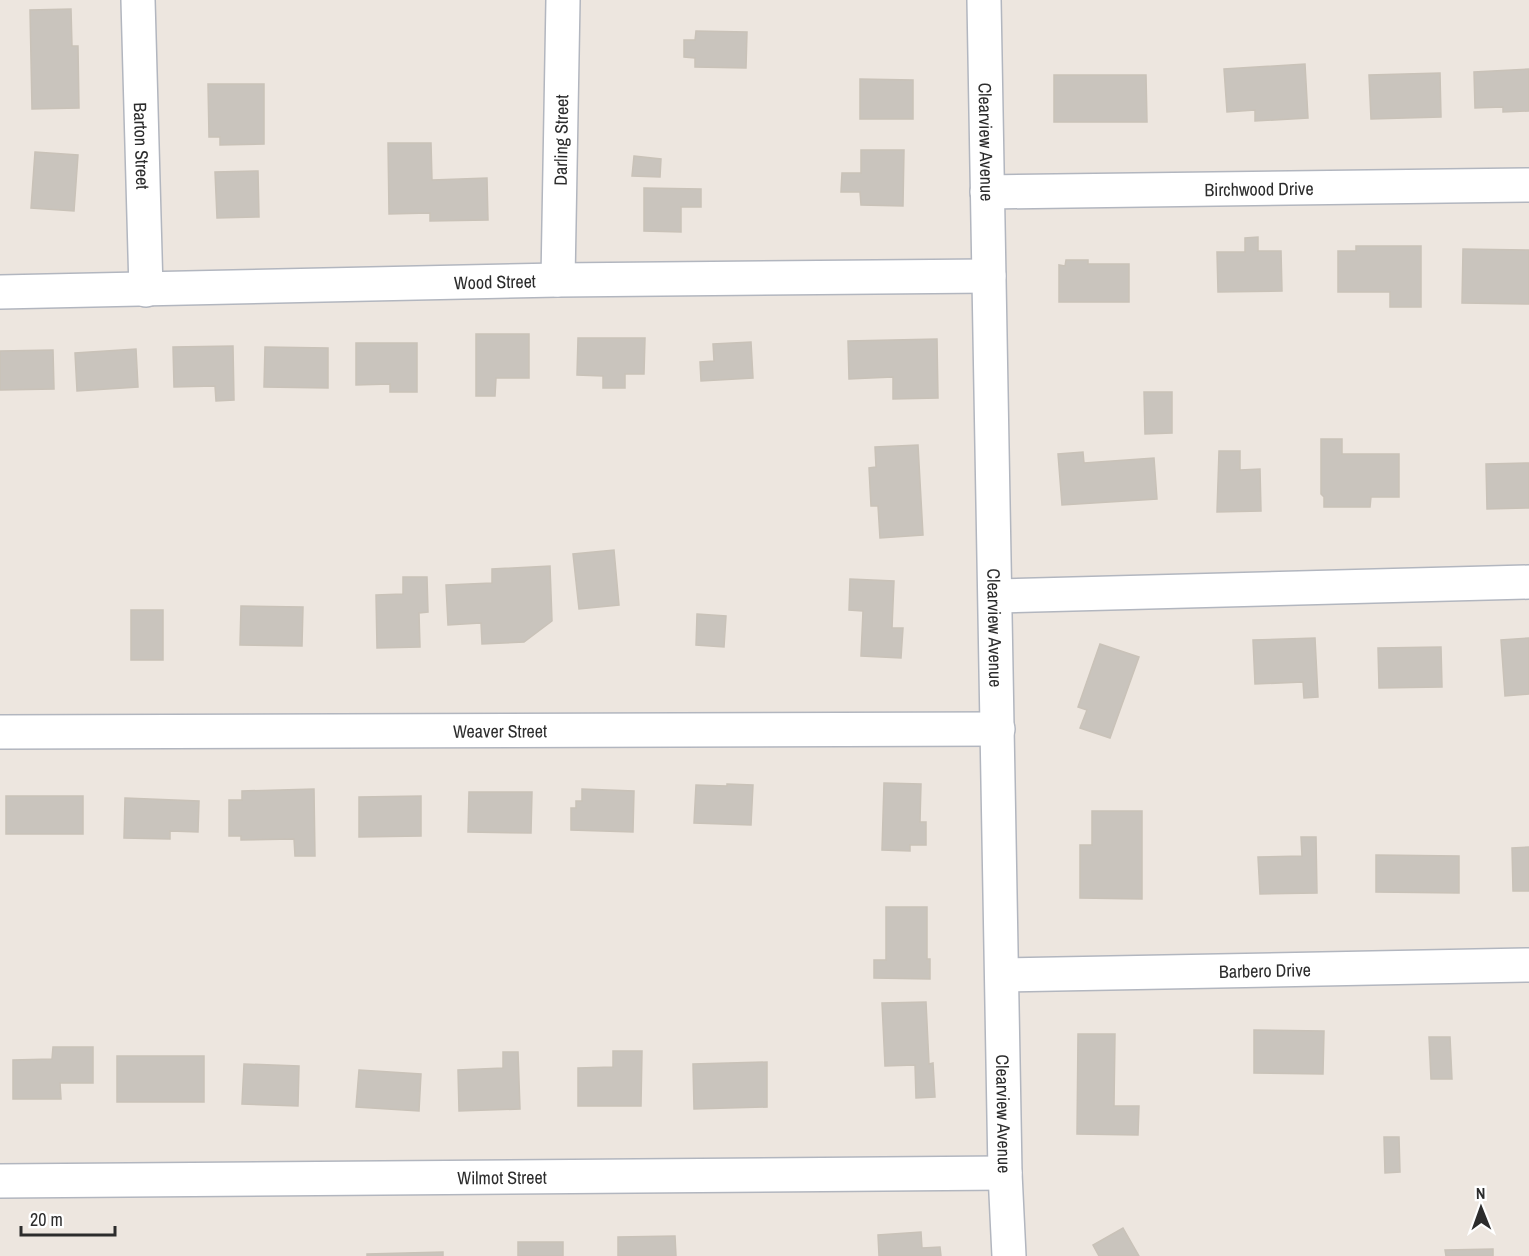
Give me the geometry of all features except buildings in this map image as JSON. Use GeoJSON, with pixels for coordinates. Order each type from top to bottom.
{"type":"FeatureCollection","features":[{"type":"Feature","properties":{"kind":"street","name":"Barton Street"},"geometry":{"type":"LineString","coordinates":[[138,0],[146,291]]}},
{"type":"Feature","properties":{"kind":"street","name":"Darling Street"},"geometry":{"type":"LineString","coordinates":[[558,280],[563,0]]}},
{"type":"Feature","properties":{"kind":"street","name":"Clearview Avenue"},"geometry":{"type":"LineString","coordinates":[[984,0],[997,596],[1005,1173],[1009,1256]]}},
{"type":"Feature","properties":{"kind":"street","name":"Birchwood Drive"},"geometry":{"type":"LineString","coordinates":[[987,192],[1529,185]]}},
{"type":"Feature","properties":{"kind":"street","name":"Wood Street"},"geometry":{"type":"LineString","coordinates":[[0,292],[146,291],[558,280],[989,276]]}},
{"type":"Feature","properties":{"kind":"street"},"geometry":{"type":"LineString","coordinates":[[997,596],[1529,582]]}},
{"type":"Feature","properties":{"kind":"street","name":"Weaver Street"},"geometry":{"type":"LineString","coordinates":[[0,732],[998,729]]}},
{"type":"Feature","properties":{"kind":"street","name":"Barbero Drive"},"geometry":{"type":"LineString","coordinates":[[1003,975],[1529,965]]}},
{"type":"Feature","properties":{"kind":"street","name":"Wilmot Street"},"geometry":{"type":"LineString","coordinates":[[0,1181],[1005,1173]]}}]}
